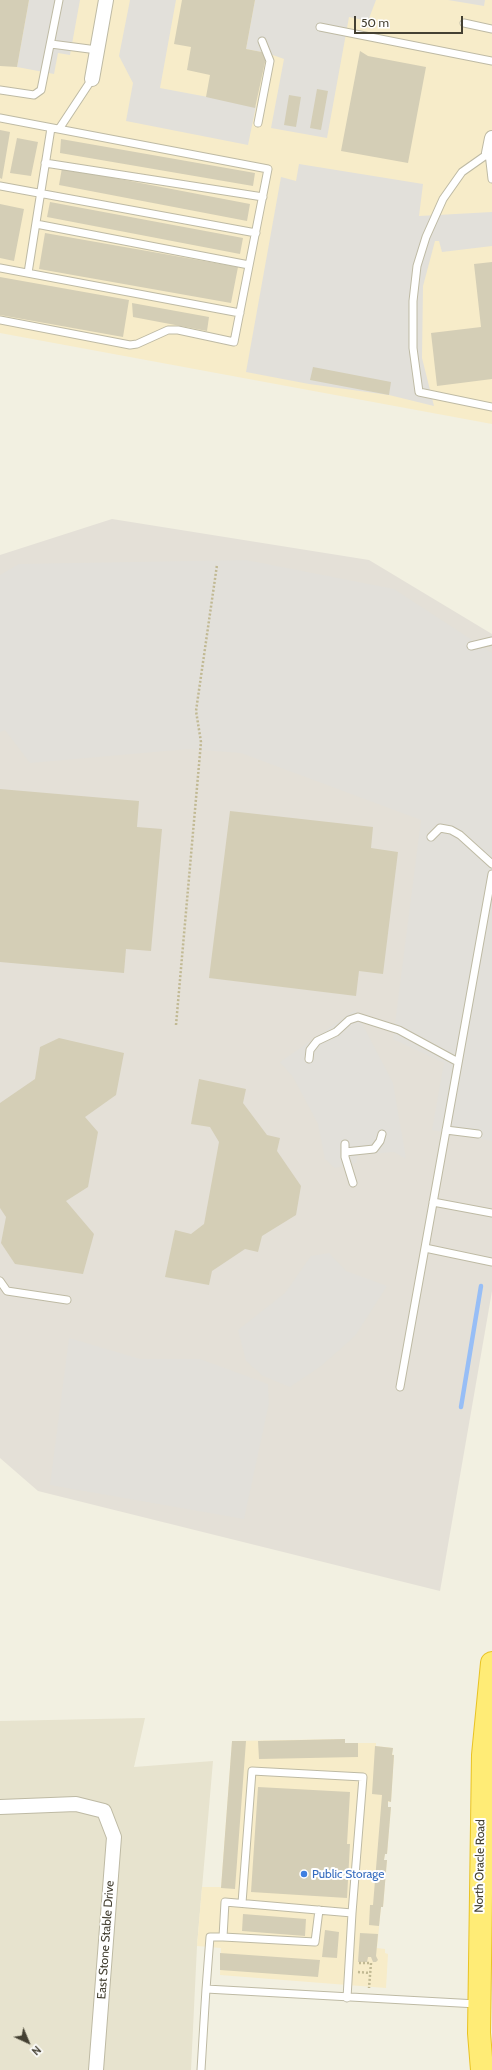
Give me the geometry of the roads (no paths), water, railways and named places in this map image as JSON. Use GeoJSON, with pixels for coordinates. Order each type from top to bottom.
{"type":"FeatureCollection","features":[{"type":"Feature","properties":{"kind":"highway","name":"North Oracle Road"},"geometry":{"type":"LineString","coordinates":[[482,2070],[479,2004],[482,1755],[492,1663]]}},
{"type":"Feature","properties":{"kind":"street"},"geometry":{"type":"LineString","coordinates":[[92,79],[106,0]]}},
{"type":"Feature","properties":{"kind":"street"},"geometry":{"type":"LineString","coordinates":[[489,152],[492,138]]}},
{"type":"Feature","properties":{"kind":"street","name":"East Stone Stable Drive"},"geometry":{"type":"LineString","coordinates":[[0,1807],[76,1804],[104,1811],[114,1836],[96,2070]]}},
{"type":"Feature","properties":{"kind":"lane"},"geometry":{"type":"LineString","coordinates":[[0,90],[30,95],[38,93],[43,86],[59,0]]}},
{"type":"Feature","properties":{"kind":"lane"},"geometry":{"type":"LineString","coordinates":[[464,23],[492,29]]}},
{"type":"Feature","properties":{"kind":"lane"},"geometry":{"type":"LineString","coordinates":[[320,27],[492,61]]}},
{"type":"Feature","properties":{"kind":"lane"},"geometry":{"type":"LineString","coordinates":[[258,123],[270,61],[262,41]]}},
{"type":"Feature","properties":{"kind":"lane"},"geometry":{"type":"LineString","coordinates":[[51,44],[97,50]]}},
{"type":"Feature","properties":{"kind":"lane"},"geometry":{"type":"LineString","coordinates":[[59,129],[92,79]]}},
{"type":"Feature","properties":{"kind":"lane"},"geometry":{"type":"LineString","coordinates":[[0,118],[268,169],[234,342],[178,330],[168,330],[137,344],[130,345],[0,320]]}},
{"type":"Feature","properties":{"kind":"lane"},"geometry":{"type":"LineString","coordinates":[[28,273],[51,128]]}},
{"type":"Feature","properties":{"kind":"lane"},"geometry":{"type":"LineString","coordinates":[[489,152],[492,179]]}},
{"type":"Feature","properties":{"kind":"lane"},"geometry":{"type":"LineString","coordinates":[[489,152],[462,172],[443,199],[426,237],[416,266],[413,300],[413,348],[419,392],[492,407]]}},
{"type":"Feature","properties":{"kind":"lane"},"geometry":{"type":"LineString","coordinates":[[46,163],[263,197]]}},
{"type":"Feature","properties":{"kind":"lane"},"geometry":{"type":"LineString","coordinates":[[0,186],[256,233]]}},
{"type":"Feature","properties":{"kind":"lane"},"geometry":{"type":"LineString","coordinates":[[36,224],[250,265]]}},
{"type":"Feature","properties":{"kind":"lane"},"geometry":{"type":"LineString","coordinates":[[0,268],[240,312]]}},
{"type":"Feature","properties":{"kind":"lane"},"geometry":{"type":"LineString","coordinates":[[471,646],[492,641]]}},
{"type":"Feature","properties":{"kind":"lane"},"geometry":{"type":"LineString","coordinates":[[431,837],[440,828],[451,830],[492,864]]}},
{"type":"Feature","properties":{"kind":"lane"},"geometry":{"type":"LineString","coordinates":[[400,1387],[492,874]]}},
{"type":"Feature","properties":{"kind":"lane"},"geometry":{"type":"LineString","coordinates":[[309,1059],[310,1050],[317,1041],[336,1032],[349,1020],[358,1017],[399,1030],[458,1062]]}},
{"type":"Feature","properties":{"kind":"lane"},"geometry":{"type":"LineString","coordinates":[[446,1130],[478,1134]]}},
{"type":"Feature","properties":{"kind":"lane"},"geometry":{"type":"LineString","coordinates":[[345,1152],[374,1148],[380,1142],[382,1134]]}},
{"type":"Feature","properties":{"kind":"lane"},"geometry":{"type":"LineString","coordinates":[[345,1144],[348,1171],[353,1183]]}},
{"type":"Feature","properties":{"kind":"lane"},"geometry":{"type":"LineString","coordinates":[[433,1202],[492,1213]]}},
{"type":"Feature","properties":{"kind":"lane"},"geometry":{"type":"LineString","coordinates":[[425,1248],[492,1262]]}},
{"type":"Feature","properties":{"kind":"lane"},"geometry":{"type":"LineString","coordinates":[[0,1281],[7,1291],[67,1300]]}},
{"type":"Feature","properties":{"kind":"lane"},"geometry":{"type":"LineString","coordinates":[[242,1903],[252,1771],[363,1777],[347,1998]]}},
{"type":"Feature","properties":{"kind":"lane"},"geometry":{"type":"LineString","coordinates":[[224,1938],[225,1902],[352,1913]]}},
{"type":"Feature","properties":{"kind":"lane"},"geometry":{"type":"LineString","coordinates":[[201,2070],[210,1937],[315,1942],[319,1910]]}},
{"type":"Feature","properties":{"kind":"lane"},"geometry":{"type":"LineString","coordinates":[[206,1989],[347,1998],[479,2004]]}},
{"type":"Feature","properties":{"kind":"waterway"},"geometry":{"type":"LineString","coordinates":[[461,1407],[481,1286]]}},
{"type":"Feature","properties":{"kind":"place","name":"Public Storage"},"geometry":{"type":"Point","coordinates":[304,1874]}}]}
